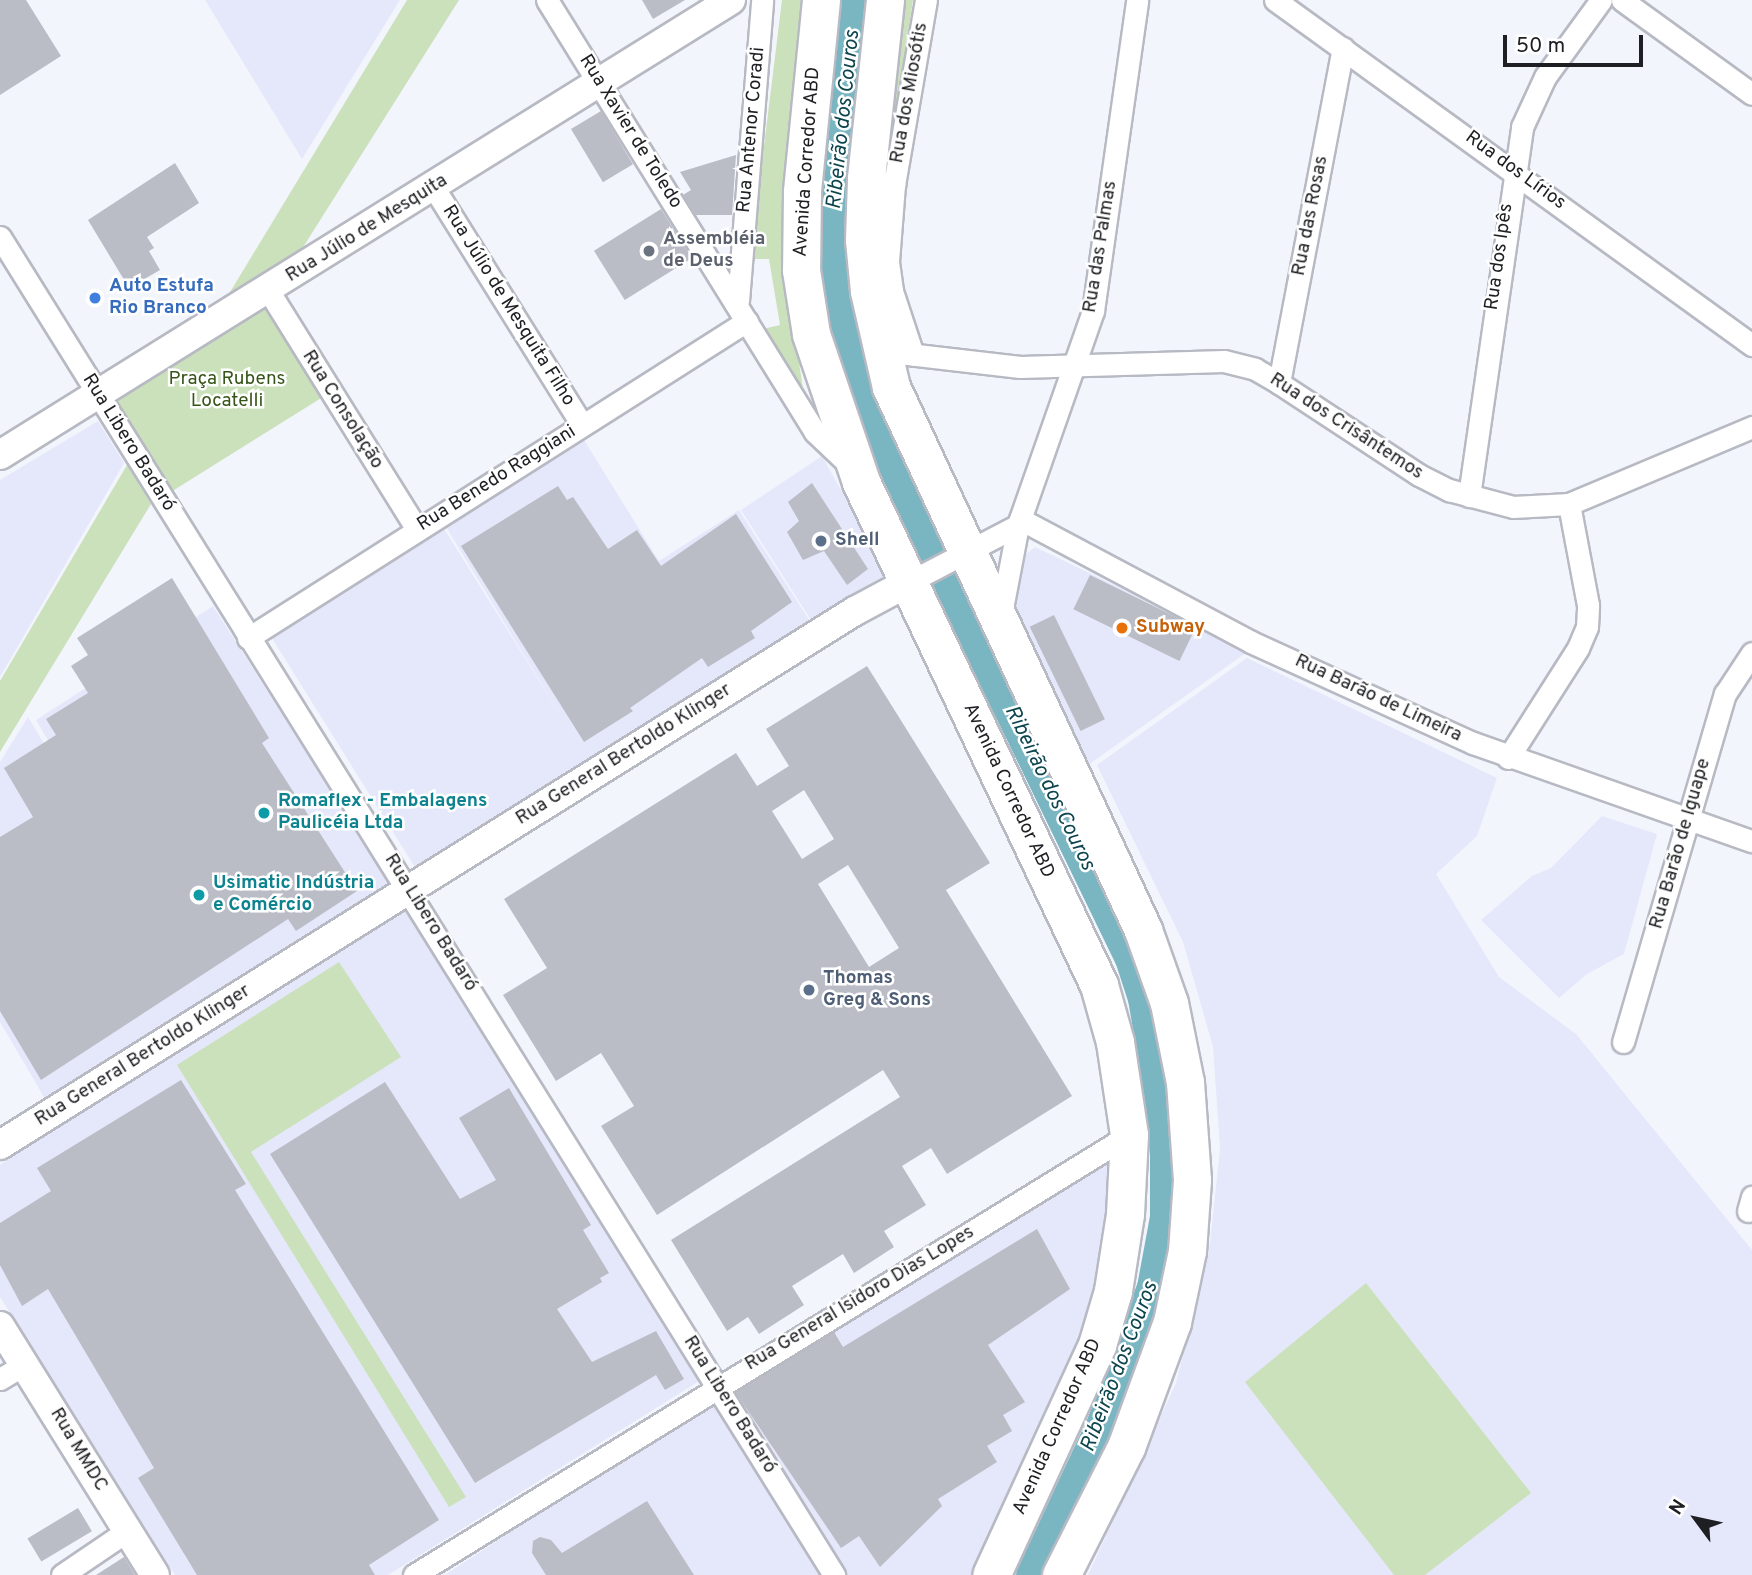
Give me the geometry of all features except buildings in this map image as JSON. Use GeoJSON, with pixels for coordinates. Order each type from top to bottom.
{"type":"FeatureCollection","features":[{"type":"Feature","properties":{"kind":"highway","name":"Avenida Corredor ABD"},"geometry":{"type":"LineString","coordinates":[[821,0],[802,192],[802,270],[811,334],[856,470],[916,578],[1099,985],[1115,1042],[1129,1135],[1123,1227],[1113,1291],[1097,1345],[991,1575]]}},
{"type":"Feature","properties":{"kind":"highway"},"geometry":{"type":"LineString","coordinates":[[885,0],[880,182],[864,240],[897,353],[904,420],[961,555],[999,623],[1143,930],[1165,991],[1185,1082],[1192,1180],[1187,1251],[1172,1322],[1126,1447],[1061,1575]]}},
{"type":"Feature","properties":{"kind":"street","name":"Rua Xavier de Toledo"},"geometry":{"type":"LineString","coordinates":[[547,0],[743,311],[815,432],[856,470]]}},
{"type":"Feature","properties":{"kind":"street","name":"Rua Júlio de Mesquita"},"geometry":{"type":"LineString","coordinates":[[0,456],[600,85],[731,0]]}},
{"type":"Feature","properties":{"kind":"street","name":"Rua Antenor Coradi"},"geometry":{"type":"LineString","coordinates":[[743,311],[762,0]]}},
{"type":"Feature","properties":{"kind":"street","name":"Rua dos Miosótis"},"geometry":{"type":"LineString","coordinates":[[880,182],[926,0]]}},
{"type":"Feature","properties":{"kind":"street","name":"Rua das Palmas"},"geometry":{"type":"LineString","coordinates":[[999,623],[1019,522],[1093,311],[1137,0]]}},
{"type":"Feature","properties":{"kind":"street","name":"Rua dos Lírios"},"geometry":{"type":"LineString","coordinates":[[1275,0],[1513,168],[1752,345]]}},
{"type":"Feature","properties":{"kind":"street","name":"Rua dos Ipês"},"geometry":{"type":"LineString","coordinates":[[1469,496],[1513,168],[1532,101],[1601,0]]}},
{"type":"Feature","properties":{"kind":"street"},"geometry":{"type":"LineString","coordinates":[[1622,0],[1752,94]]}},
{"type":"Feature","properties":{"kind":"street","name":"Rua das Rosas"},"geometry":{"type":"LineString","coordinates":[[1279,383],[1343,48]]}},
{"type":"Feature","properties":{"kind":"street","name":"Rua Júlio de Mesquita Filho"},"geometry":{"type":"LineString","coordinates":[[434,188],[582,425]]}},
{"type":"Feature","properties":{"kind":"street","name":"Rua Libero Badaró"},"geometry":{"type":"LineString","coordinates":[[0,237],[248,638],[410,890],[834,1575]]}},
{"type":"Feature","properties":{"kind":"street","name":"Rua Consolação"},"geometry":{"type":"LineString","coordinates":[[268,290],[417,530]]}},
{"type":"Feature","properties":{"kind":"street","name":"Rua Benedo Raggiani"},"geometry":{"type":"LineString","coordinates":[[248,638],[582,425],[743,311]]}},
{"type":"Feature","properties":{"kind":"street","name":"Rua dos Crisântemos"},"geometry":{"type":"LineString","coordinates":[[897,353],[1020,367],[1075,362],[1224,361],[1255,369],[1279,383],[1419,475],[1469,496],[1513,507],[1569,504],[1752,427]]}},
{"type":"Feature","properties":{"kind":"street"},"geometry":{"type":"LineString","coordinates":[[1508,758],[1578,648],[1587,627],[1588,605],[1569,504]]}},
{"type":"Feature","properties":{"kind":"street"},"geometry":{"type":"LineString","coordinates":[[961,555],[1019,522]]}},
{"type":"Feature","properties":{"kind":"street","name":"Rua Barão de Limeira"},"geometry":{"type":"LineString","coordinates":[[1019,522],[1251,642],[1508,758],[1752,841]]}},
{"type":"Feature","properties":{"kind":"street","name":"Rua General Bertoldo Klinger"},"geometry":{"type":"LineString","coordinates":[[0,1145],[855,611],[961,555]]}},
{"type":"Feature","properties":{"kind":"street","name":"Rua Barão de Iguape"},"geometry":{"type":"LineString","coordinates":[[1623,1042],[1725,694],[1752,653]]}},
{"type":"Feature","properties":{"kind":"street","name":"Rua General Isidoro Dias Lopes"},"geometry":{"type":"LineString","coordinates":[[414,1575],[717,1386],[1129,1135]]}},
{"type":"Feature","properties":{"kind":"street","name":"Rua MMDC"},"geometry":{"type":"LineString","coordinates":[[0,1326],[155,1575]]}},
{"type":"Feature","properties":{"kind":"street"},"geometry":{"type":"LineString","coordinates":[[0,1379],[25,1364]]}},
{"type":"Feature","properties":{"kind":"street"},"geometry":{"type":"LineString","coordinates":[[62,1575],[127,1531]]}},
{"type":"Feature","properties":{"kind":"shaded area"},"geometry":{"type":"Polygon","coordinates":[[[205,0],[400,0],[302,159],[205,0]]]}},
{"type":"Feature","properties":{"kind":"shaded area"},"geometry":{"type":"Polygon","coordinates":[[[98,421],[124,463],[0,677],[0,480],[98,421]]]}},
{"type":"Feature","properties":{"kind":"shaded area"},"geometry":{"type":"Polygon","coordinates":[[[584,440],[659,561],[739,510],[813,626],[589,762],[446,527],[584,440]]]}},
{"type":"Feature","properties":{"kind":"shaded area"},"geometry":{"type":"Polygon","coordinates":[[[822,456],[889,576],[878,590],[814,625],[741,510],[822,456]]]}},
{"type":"Feature","properties":{"kind":"shaded area"},"geometry":{"type":"Polygon","coordinates":[[[443,527],[590,762],[417,870],[270,635],[443,527]]]}},
{"type":"Feature","properties":{"kind":"shaded area"},"geometry":{"type":"Polygon","coordinates":[[[1035,547],[1250,650],[1084,768],[1007,611],[1020,559],[1035,547]]]}},
{"type":"Feature","properties":{"kind":"shaded area"},"geometry":{"type":"Polygon","coordinates":[[[213,606],[393,888],[48,1104],[0,1022],[0,762],[28,717],[203,1004],[36,720],[213,606]]]}},
{"type":"Feature","properties":{"kind":"shaded area"},"geometry":{"type":"Polygon","coordinates":[[[1247,658],[1497,778],[1477,836],[1436,874],[1499,977],[1576,1034],[1752,1250],[1752,1575],[1088,1575],[1176,1383],[1209,1252],[1220,1149],[1213,1047],[1183,942],[1097,765],[1247,658]]]}},
{"type":"Feature","properties":{"kind":"shaded area"},"geometry":{"type":"Polygon","coordinates":[[[1602,816],[1657,834],[1624,954],[1587,974],[1559,998],[1481,920],[1532,876],[1551,868],[1602,816]]]}},
{"type":"Feature","properties":{"kind":"shaded area"},"geometry":{"type":"Polygon","coordinates":[[[403,904],[701,1380],[388,1575],[175,1575],[0,1297],[0,1165],[403,904]]]}},
{"type":"Feature","properties":{"kind":"shaded area"},"geometry":{"type":"Polygon","coordinates":[[[1115,1155],[1095,1316],[980,1575],[844,1575],[728,1390],[1115,1155]]]}},
{"type":"Feature","properties":{"kind":"shaded area"},"geometry":{"type":"Polygon","coordinates":[[[711,1399],[823,1575],[445,1575],[711,1399]]]}},
{"type":"Feature","properties":{"kind":"green space"},"geometry":{"type":"Polygon","coordinates":[[[407,0],[459,0],[295,260],[224,302],[407,0]]]}},
{"type":"Feature","properties":{"kind":"green space"},"geometry":{"type":"Polygon","coordinates":[[[782,0],[803,0],[782,249],[803,389],[763,329],[780,325],[769,259],[750,259],[782,0]]]}},
{"type":"Feature","properties":{"kind":"green space"},"geometry":{"type":"Polygon","coordinates":[[[892,0],[913,0],[890,149],[886,152],[892,0]]]}},
{"type":"Feature","properties":{"kind":"green space","name":"Praça Rubens Locatelli"},"geometry":{"type":"Polygon","coordinates":[[[265,300],[325,396],[170,493],[110,397],[265,300]]]}},
{"type":"Feature","properties":{"kind":"green space"},"geometry":{"type":"Polygon","coordinates":[[[127,465],[151,504],[0,752],[0,681],[127,465]]]}},
{"type":"Feature","properties":{"kind":"green space"},"geometry":{"type":"Polygon","coordinates":[[[339,962],[401,1057],[251,1152],[466,1497],[449,1507],[177,1065],[339,962]]]}},
{"type":"Feature","properties":{"kind":"green space"},"geometry":{"type":"Polygon","coordinates":[[[1366,1283],[1531,1493],[1425,1575],[1394,1575],[1245,1382],[1366,1283]]]}},
{"type":"Feature","properties":{"kind":"waterway","name":"Ribeirão dos Couros"},"geometry":{"type":"LineString","coordinates":[[856,0],[832,203],[844,345],[908,499],[1131,958],[1144,998],[1159,1087],[1166,1150],[1166,1217],[1153,1287],[1103,1423],[1032,1575]]}},
{"type":"Feature","properties":{"kind":"place","name":"Assembléia de Deus"},"geometry":{"type":"Point","coordinates":[649,251]}},
{"type":"Feature","properties":{"kind":"place","name":"Auto Estufa Rio Branco"},"geometry":{"type":"Point","coordinates":[95,298]}},
{"type":"Feature","properties":{"kind":"place","name":"Shell"},"geometry":{"type":"Point","coordinates":[821,541]}},
{"type":"Feature","properties":{"kind":"place","name":"Subway"},"geometry":{"type":"Point","coordinates":[1122,628]}},
{"type":"Feature","properties":{"kind":"place","name":"Romaflex - Embalagens Paulicéia Ltda"},"geometry":{"type":"Point","coordinates":[264,813]}},
{"type":"Feature","properties":{"kind":"place","name":"Usimatic Indústria e Comércio"},"geometry":{"type":"Point","coordinates":[199,895]}},
{"type":"Feature","properties":{"kind":"place","name":"Thomas Greg & Sons"},"geometry":{"type":"Point","coordinates":[809,990]}}]}
